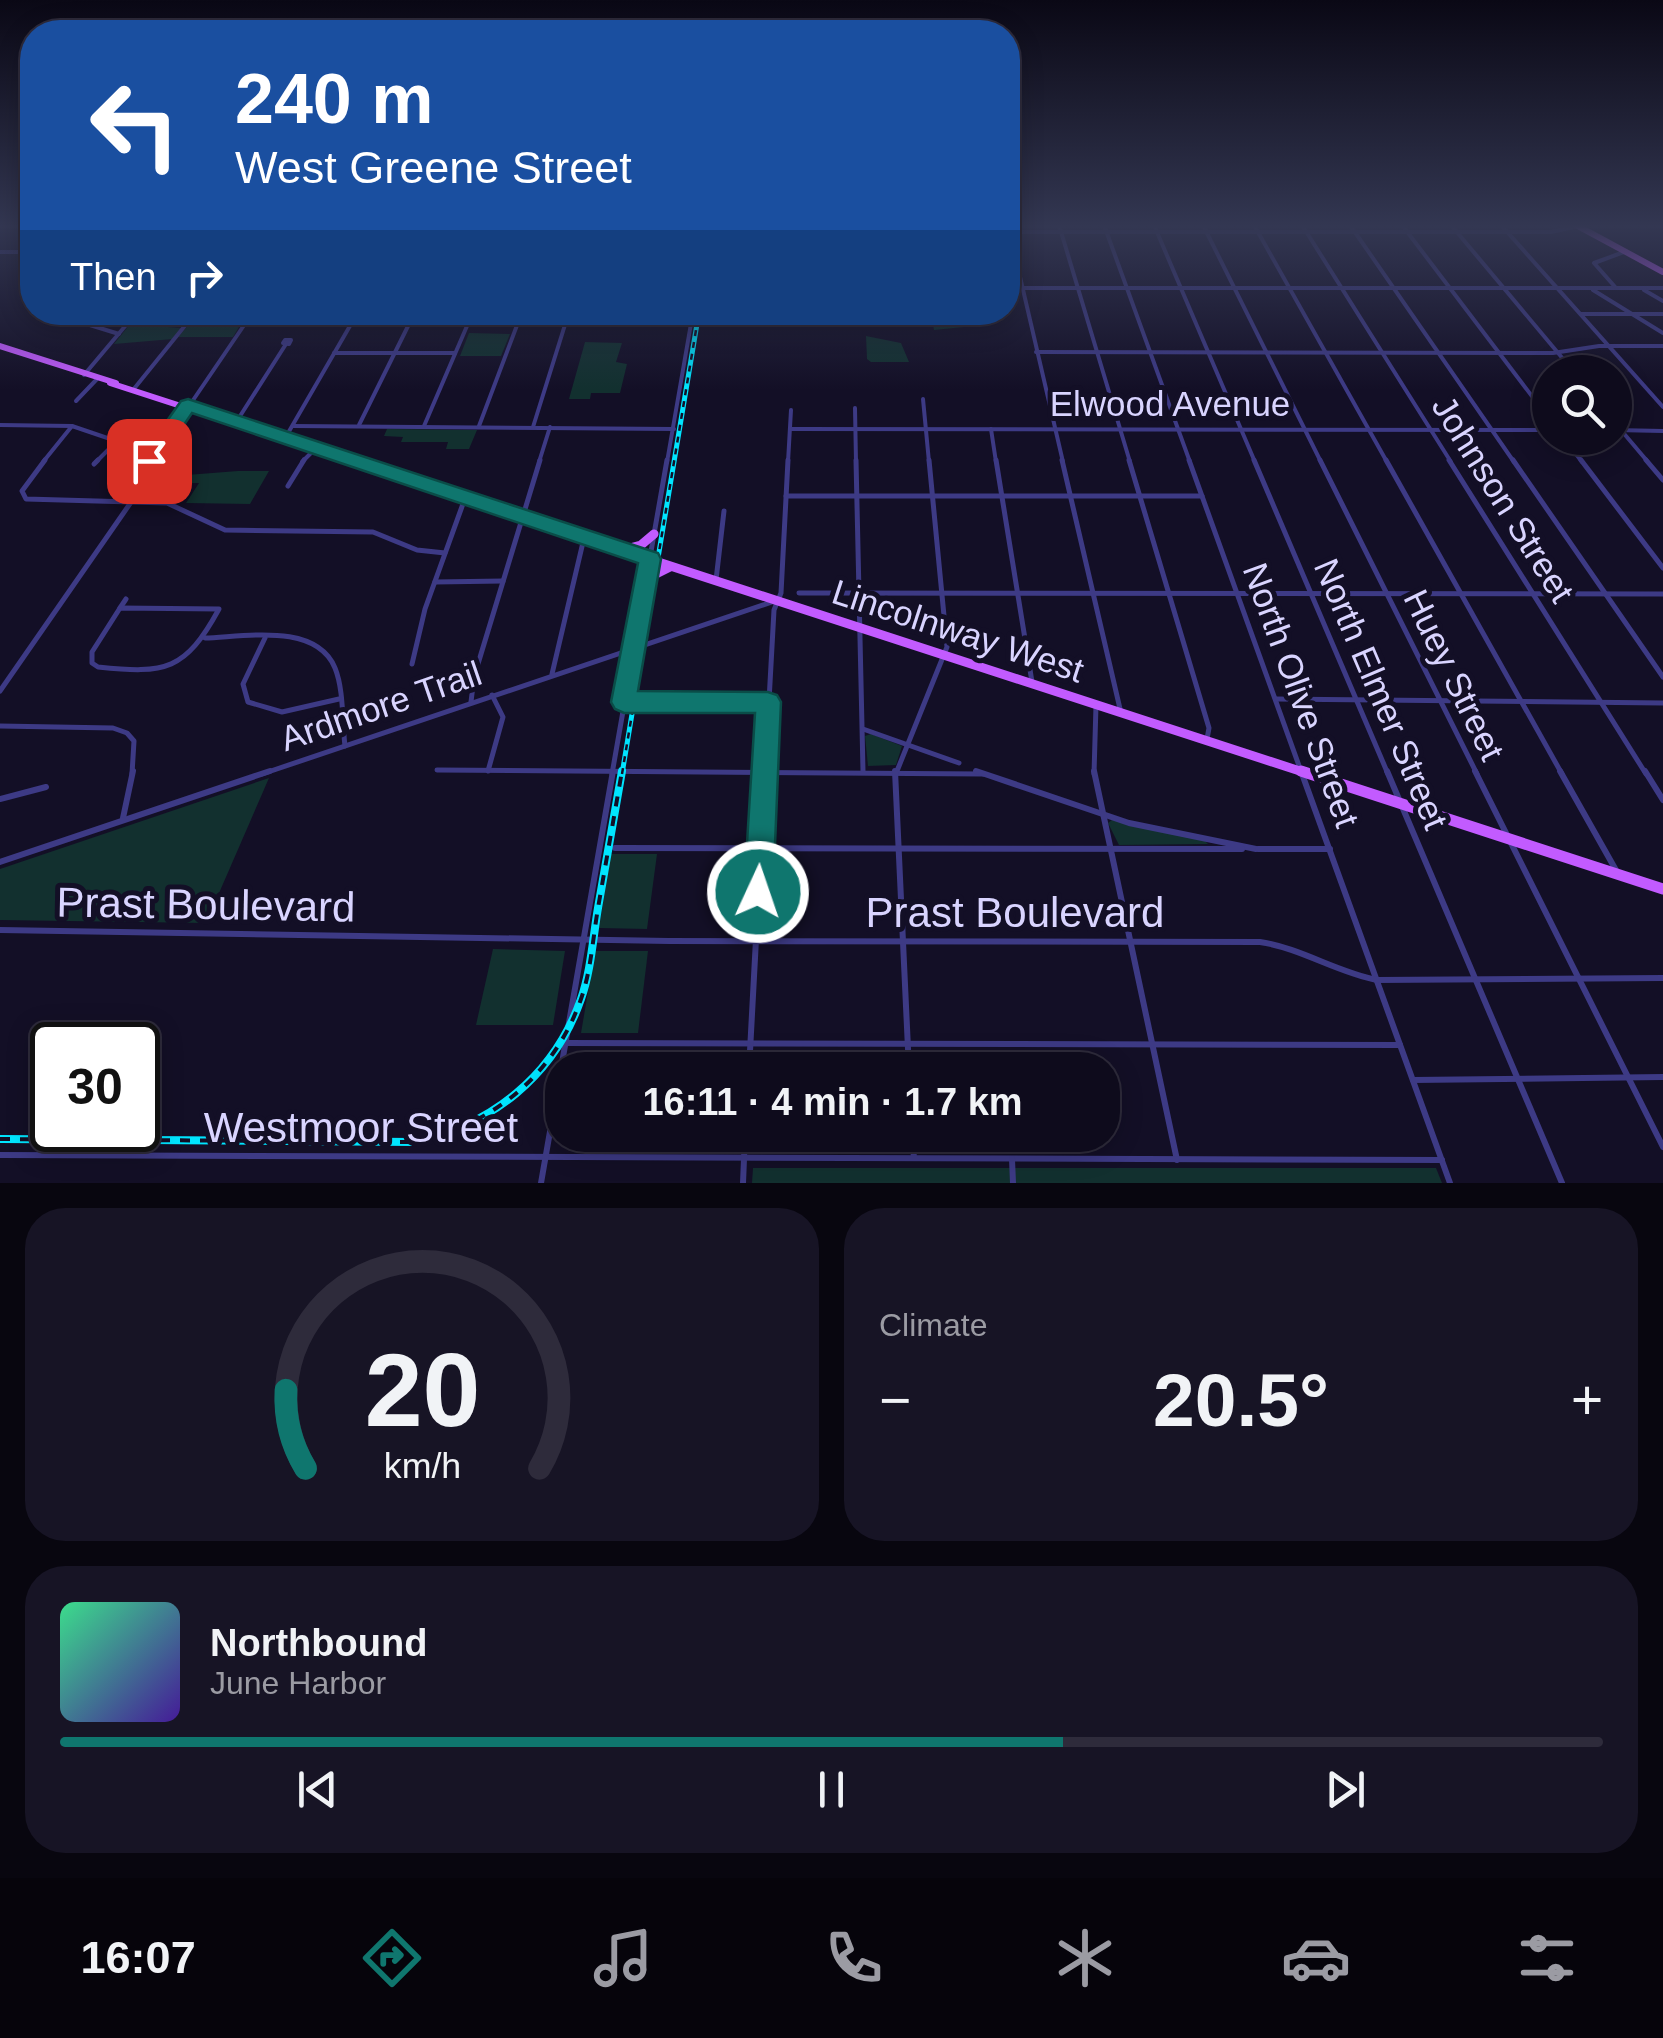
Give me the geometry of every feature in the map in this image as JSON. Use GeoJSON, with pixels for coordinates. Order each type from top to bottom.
{"type":"FeatureCollection","features":[{"type":"Feature","properties":{"kind":"main road","name":"Lincolnway West"},"geometry":{"type":"LineString","coordinates":[[0,346],[1663,888]]}},
{"type":"Feature","properties":{"kind":"main road"},"geometry":{"type":"LineString","coordinates":[[621,550],[641,546],[654,534]]}},
{"type":"Feature","properties":{"kind":"main road"},"geometry":{"type":"LineString","coordinates":[[645,586],[654,575],[672,566]]}},
{"type":"Feature","properties":{"kind":"street"},"geometry":{"type":"LineString","coordinates":[[1020,280],[1121,713]]}},
{"type":"Feature","properties":{"kind":"street"},"geometry":{"type":"LineString","coordinates":[[1076,280],[1209,728],[1207,742]]}},
{"type":"Feature","properties":{"kind":"street","name":"North Olive Street"},"geometry":{"type":"LineString","coordinates":[[1124,280],[1450,1183]]}},
{"type":"Feature","properties":{"kind":"street","name":"North Elmer Street"},"geometry":{"type":"LineString","coordinates":[[1178,280],[1562,1183]]}},
{"type":"Feature","properties":{"kind":"street","name":"Huey Street"},"geometry":{"type":"LineString","coordinates":[[1231,280],[1663,1147]]}},
{"type":"Feature","properties":{"kind":"street"},"geometry":{"type":"LineString","coordinates":[[1285,280],[1619,874]]}},
{"type":"Feature","properties":{"kind":"street","name":"Johnson Street"},"geometry":{"type":"LineString","coordinates":[[1337,280],[1663,800]]}},
{"type":"Feature","properties":{"kind":"street"},"geometry":{"type":"LineString","coordinates":[[1388,280],[1663,677]]}},
{"type":"Feature","properties":{"kind":"street"},"geometry":{"type":"LineString","coordinates":[[1444,280],[1532,396]]}},
{"type":"Feature","properties":{"kind":"street"},"geometry":{"type":"LineString","coordinates":[[1497,280],[1558,353]]}},
{"type":"Feature","properties":{"kind":"street"},"geometry":{"type":"LineString","coordinates":[[1550,280],[1663,407]]}},
{"type":"Feature","properties":{"kind":"street"},"geometry":{"type":"LineString","coordinates":[[1609,280],[1616,288]]}},
{"type":"Feature","properties":{"kind":"street"},"geometry":{"type":"LineString","coordinates":[[1022,288],[1663,288]]}},
{"type":"Feature","properties":{"kind":"street"},"geometry":{"type":"LineString","coordinates":[[1591,288],[1663,333]]}},
{"type":"Feature","properties":{"kind":"street"},"geometry":{"type":"LineString","coordinates":[[1642,288],[1663,301]]}},
{"type":"Feature","properties":{"kind":"street"},"geometry":{"type":"LineString","coordinates":[[1580,314],[1663,314]]}},
{"type":"Feature","properties":{"kind":"street"},"geometry":{"type":"LineString","coordinates":[[92,325],[119,334]]}},
{"type":"Feature","properties":{"kind":"street"},"geometry":{"type":"LineString","coordinates":[[84,374],[126,325]]}},
{"type":"Feature","properties":{"kind":"street"},"geometry":{"type":"LineString","coordinates":[[133,390],[186,325]]}},
{"type":"Feature","properties":{"kind":"street"},"geometry":{"type":"LineString","coordinates":[[0,691],[131,502],[157,448],[244,325]]}},
{"type":"Feature","properties":{"kind":"street"},"geometry":{"type":"LineString","coordinates":[[284,440],[351,325]]}},
{"type":"Feature","properties":{"kind":"street"},"geometry":{"type":"LineString","coordinates":[[359,426],[409,325]]}},
{"type":"Feature","properties":{"kind":"street"},"geometry":{"type":"LineString","coordinates":[[424,426],[467,325]]}},
{"type":"Feature","properties":{"kind":"street"},"geometry":{"type":"LineString","coordinates":[[479,426],[517,325]]}},
{"type":"Feature","properties":{"kind":"street"},"geometry":{"type":"LineString","coordinates":[[533,427],[565,325]]}},
{"type":"Feature","properties":{"kind":"street"},"geometry":{"type":"LineString","coordinates":[[541,1183],[691,325]]}},
{"type":"Feature","properties":{"kind":"street"},"geometry":{"type":"LineString","coordinates":[[235,424],[286,344]]}},
{"type":"Feature","properties":{"kind":"street"},"geometry":{"type":"LineString","coordinates":[[1036,352],[1558,353],[1608,346],[1663,346]]}},
{"type":"Feature","properties":{"kind":"street"},"geometry":{"type":"LineString","coordinates":[[334,354],[455,353]]}},
{"type":"Feature","properties":{"kind":"street"},"geometry":{"type":"LineString","coordinates":[[76,401],[96,378]]}},
{"type":"Feature","properties":{"kind":"street"},"geometry":{"type":"LineString","coordinates":[[908,1052],[896,772],[945,656],[923,399]]}},
{"type":"Feature","properties":{"kind":"street"},"geometry":{"type":"LineString","coordinates":[[856,408],[863,771]]}},
{"type":"Feature","properties":{"kind":"street"},"geometry":{"type":"LineString","coordinates":[[750,1052],[768,702],[791,410]]}},
{"type":"Feature","properties":{"kind":"street"},"geometry":{"type":"LineString","coordinates":[[0,425],[72,426],[117,441],[157,448]]}},
{"type":"Feature","properties":{"kind":"street"},"geometry":{"type":"LineString","coordinates":[[72,426],[23,488],[26,499],[172,504],[225,530],[373,532],[417,550],[446,553]]}},
{"type":"Feature","properties":{"kind":"street"},"geometry":{"type":"LineString","coordinates":[[292,426],[674,429]]}},
{"type":"Feature","properties":{"kind":"street"},"geometry":{"type":"LineString","coordinates":[[471,702],[474,677],[550,427]]}},
{"type":"Feature","properties":{"kind":"street","name":"Elwood Avenue"},"geometry":{"type":"LineString","coordinates":[[790,429],[1532,430]]}},
{"type":"Feature","properties":{"kind":"street"},"geometry":{"type":"LineString","coordinates":[[991,429],[1033,684]]}},
{"type":"Feature","properties":{"kind":"street"},"geometry":{"type":"LineString","coordinates":[[1632,430],[1663,431]]}},
{"type":"Feature","properties":{"kind":"street"},"geometry":{"type":"LineString","coordinates":[[94,464],[117,441]]}},
{"type":"Feature","properties":{"kind":"street"},"geometry":{"type":"LineString","coordinates":[[1632,446],[1663,480]]}},
{"type":"Feature","properties":{"kind":"street"},"geometry":{"type":"LineString","coordinates":[[288,486],[314,450]]}},
{"type":"Feature","properties":{"kind":"street"},"geometry":{"type":"LineString","coordinates":[[1577,455],[1663,568]]}},
{"type":"Feature","properties":{"kind":"street"},"geometry":{"type":"LineString","coordinates":[[786,496],[1202,496]]}},
{"type":"Feature","properties":{"kind":"street"},"geometry":{"type":"LineString","coordinates":[[412,664],[434,582],[465,499]]}},
{"type":"Feature","properties":{"kind":"street"},"geometry":{"type":"LineString","coordinates":[[716,580],[724,511]]}},
{"type":"Feature","properties":{"kind":"street"},"geometry":{"type":"LineString","coordinates":[[552,674],[584,538]]}},
{"type":"Feature","properties":{"kind":"street"},"geometry":{"type":"LineString","coordinates":[[434,582],[504,581]]}},
{"type":"Feature","properties":{"kind":"street"},"geometry":{"type":"LineString","coordinates":[[798,592],[1663,594]]}},
{"type":"Feature","properties":{"kind":"street"},"geometry":{"type":"LineString","coordinates":[[120,608],[219,609],[190,659],[173,667],[98,667],[92,663],[92,652],[120,608],[126,599]]}},
{"type":"Feature","properties":{"kind":"street","name":"Ardmore Trail"},"geometry":{"type":"LineString","coordinates":[[0,862],[552,674],[764,608],[778,600]]}},
{"type":"Feature","properties":{"kind":"street"},"geometry":{"type":"LineString","coordinates":[[205,638],[296,639],[318,646],[332,659],[345,746]]}},
{"type":"Feature","properties":{"kind":"street"},"geometry":{"type":"LineString","coordinates":[[264,638],[243,684],[248,702],[263,710],[286,713],[339,699]]}},
{"type":"Feature","properties":{"kind":"street"},"geometry":{"type":"LineString","coordinates":[[488,770],[502,717],[492,694]]}},
{"type":"Feature","properties":{"kind":"street"},"geometry":{"type":"LineString","coordinates":[[1276,699],[1663,703]]}},
{"type":"Feature","properties":{"kind":"street"},"geometry":{"type":"LineString","coordinates":[[624,702],[768,702]]}},
{"type":"Feature","properties":{"kind":"street"},"geometry":{"type":"LineString","coordinates":[[1096,705],[1090,752],[1176,1160]]}},
{"type":"Feature","properties":{"kind":"street"},"geometry":{"type":"LineString","coordinates":[[0,726],[126,731],[137,748],[124,792],[123,818]]}},
{"type":"Feature","properties":{"kind":"street"},"geometry":{"type":"LineString","coordinates":[[862,729],[959,763]]}},
{"type":"Feature","properties":{"kind":"street"},"geometry":{"type":"LineString","coordinates":[[437,770],[976,770],[1102,815],[1256,849]]}},
{"type":"Feature","properties":{"kind":"street"},"geometry":{"type":"LineString","coordinates":[[0,799],[46,787]]}},
{"type":"Feature","properties":{"kind":"street"},"geometry":{"type":"LineString","coordinates":[[616,848],[1330,849]]}},
{"type":"Feature","properties":{"kind":"street","name":"Prast Boulevard"},"geometry":{"type":"LineString","coordinates":[[0,930],[756,942],[1280,944],[1357,976],[1377,980],[1663,978]]}},
{"type":"Feature","properties":{"kind":"street"},"geometry":{"type":"LineString","coordinates":[[564,1043],[1400,1044]]}},
{"type":"Feature","properties":{"kind":"street"},"geometry":{"type":"LineString","coordinates":[[1413,1080],[1663,1076]]}},
{"type":"Feature","properties":{"kind":"street"},"geometry":{"type":"LineString","coordinates":[[742,1183],[744,1152]]}},
{"type":"Feature","properties":{"kind":"street"},"geometry":{"type":"LineString","coordinates":[[913,1152],[914,1158]]}},
{"type":"Feature","properties":{"kind":"street","name":"Westmoor Street"},"geometry":{"type":"LineString","coordinates":[[0,1155],[1442,1160]]}},
{"type":"Feature","properties":{"kind":"street"},"geometry":{"type":"LineString","coordinates":[[1012,1159],[1013,1183]]}},
{"type":"Feature","properties":{"kind":"green space"},"geometry":{"type":"Polygon","coordinates":[[[129,325],[181,328],[173,339],[114,344],[129,325]]]}},
{"type":"Feature","properties":{"kind":"green space"},"geometry":{"type":"Polygon","coordinates":[[[189,325],[240,325],[233,337],[178,337],[189,325]]]}},
{"type":"Feature","properties":{"kind":"green space"},"geometry":{"type":"Polygon","coordinates":[[[933,325],[984,325],[934,330],[933,325]]]}},
{"type":"Feature","properties":{"kind":"green space"},"geometry":{"type":"Polygon","coordinates":[[[469,333],[510,334],[501,356],[460,356],[469,333]]]}},
{"type":"Feature","properties":{"kind":"green space"},"geometry":{"type":"Polygon","coordinates":[[[866,336],[901,343],[909,362],[871,362],[867,359],[866,336]]]}},
{"type":"Feature","properties":{"kind":"green space"},"geometry":{"type":"Polygon","coordinates":[[[585,342],[622,343],[616,362],[627,364],[620,393],[591,393],[590,399],[569,399],[585,342]]]}},
{"type":"Feature","properties":{"kind":"green space"},"geometry":{"type":"Polygon","coordinates":[[[387,429],[477,430],[469,449],[446,449],[448,442],[401,442],[403,437],[384,436],[387,429]]]}},
{"type":"Feature","properties":{"kind":"green space"},"geometry":{"type":"Polygon","coordinates":[[[269,471],[250,504],[186,503],[199,483],[169,483],[174,476],[269,471]]]}},
{"type":"Feature","properties":{"kind":"green space"},"geometry":{"type":"Polygon","coordinates":[[[871,734],[902,746],[896,765],[868,766],[865,736],[871,734]]]}},
{"type":"Feature","properties":{"kind":"green space"},"geometry":{"type":"Polygon","coordinates":[[[269,778],[206,923],[0,920],[0,869],[269,778]]]}},
{"type":"Feature","properties":{"kind":"green space"},"geometry":{"type":"Polygon","coordinates":[[[1112,820],[1208,844],[1119,845],[1108,823],[1112,820]]]}},
{"type":"Feature","properties":{"kind":"green space"},"geometry":{"type":"Polygon","coordinates":[[[611,854],[657,854],[647,929],[599,928],[611,854]]]}},
{"type":"Feature","properties":{"kind":"green space"},"geometry":{"type":"Polygon","coordinates":[[[493,949],[565,951],[553,1025],[476,1025],[493,949]]]}},
{"type":"Feature","properties":{"kind":"green space"},"geometry":{"type":"Polygon","coordinates":[[[595,951],[648,951],[638,1033],[581,1033],[595,951]]]}},
{"type":"Feature","properties":{"kind":"green space"},"geometry":{"type":"Polygon","coordinates":[[[753,1168],[1436,1168],[1442,1183],[752,1183],[753,1168]]]}},
{"type":"Feature","properties":{"kind":"railway"},"geometry":{"type":"LineString","coordinates":[[622,774],[697,325]]}},
{"type":"Feature","properties":{"kind":"railway"},"geometry":{"type":"LineString","coordinates":[[0,1139],[413,1142],[468,1124],[493,1110],[537,1074],[569,1027],[581,999],[622,771]]}},
{"type":"Feature","properties":{"kind":"route"},"geometry":{"type":"LineString","coordinates":[[149,461],[188,405],[235,424],[650,559],[624,702],[768,702],[758,892]]}}]}
